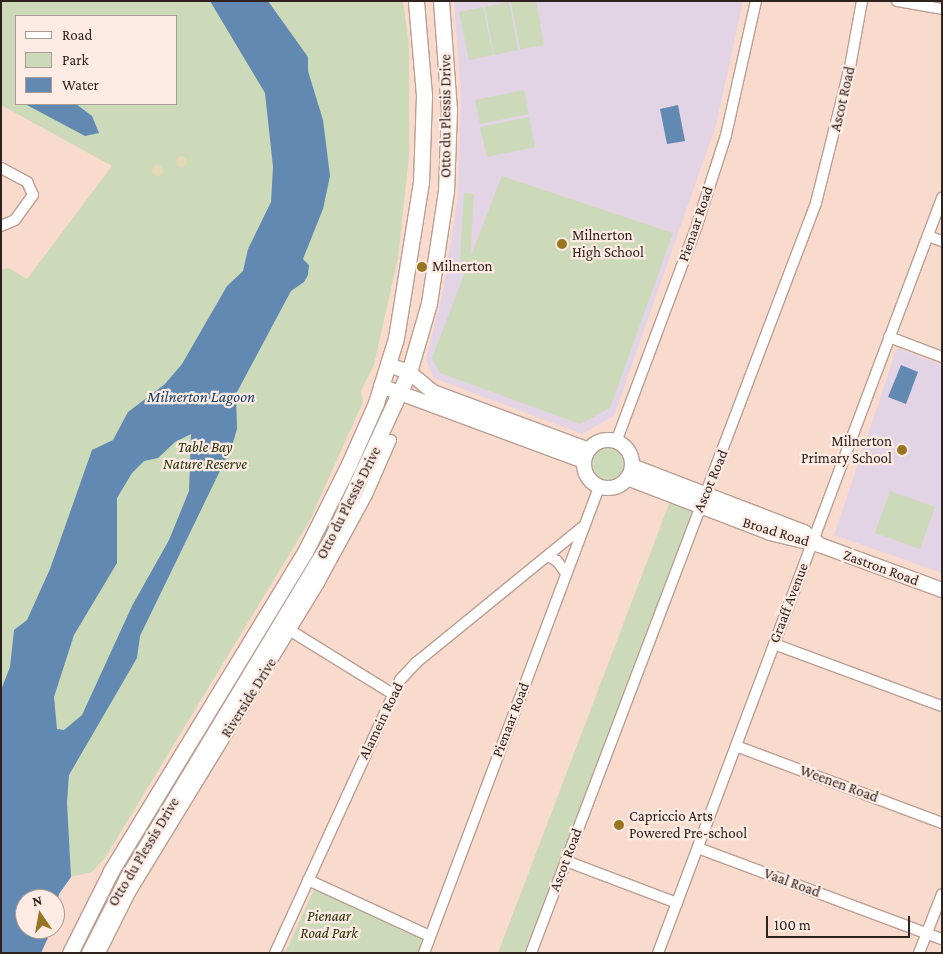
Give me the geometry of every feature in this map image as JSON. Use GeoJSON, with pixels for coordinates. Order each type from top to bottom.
{"type":"FeatureCollection","features":[{"type":"Feature","properties":{"kind":"main road","name":"Otto du Plessis Drive"},"geometry":{"type":"LineString","coordinates":[[70,953],[110,871],[309,544],[353,456],[381,386],[388,365],[402,305],[421,182],[424,95],[416,1]]}},
{"type":"Feature","properties":{"kind":"main road","name":"Otto du Plessis Drive"},"geometry":{"type":"LineString","coordinates":[[89,953],[127,878],[330,542],[410,372],[429,303],[446,191],[448,91],[440,1]]}},
{"type":"Feature","properties":{"kind":"street","name":"Pienaar Road"},"geometry":{"type":"LineString","coordinates":[[616,442],[697,225],[726,135],[756,1]]}},
{"type":"Feature","properties":{"kind":"street","name":"Ascot Road"},"geometry":{"type":"LineString","coordinates":[[531,953],[816,203],[846,85],[862,1]]}},
{"type":"Feature","properties":{"kind":"street"},"geometry":{"type":"LineString","coordinates":[[897,1],[942,9]]}},
{"type":"Feature","properties":{"kind":"street"},"geometry":{"type":"LineString","coordinates":[[1,168],[27,182],[33,195],[15,220],[1,226]]}},
{"type":"Feature","properties":{"kind":"street","name":"Graaff Avenue"},"geometry":{"type":"LineString","coordinates":[[661,952],[677,903],[774,644],[815,543],[889,337],[942,198]]}},
{"type":"Feature","properties":{"kind":"street"},"geometry":{"type":"LineString","coordinates":[[928,236],[942,241]]}},
{"type":"Feature","properties":{"kind":"street"},"geometry":{"type":"LineString","coordinates":[[889,337],[942,357]]}},
{"type":"Feature","properties":{"kind":"street"},"geometry":{"type":"LineString","coordinates":[[388,365],[410,372],[433,392],[475,415]]}},
{"type":"Feature","properties":{"kind":"street"},"geometry":{"type":"LineString","coordinates":[[381,386],[401,394],[475,415],[586,456]]}},
{"type":"Feature","properties":{"kind":"street","name":"Riverside Drive"},"geometry":{"type":"LineString","coordinates":[[100,953],[138,879],[290,630],[352,524],[391,440]]}},
{"type":"Feature","properties":{"kind":"street"},"geometry":{"type":"LineString","coordinates":[[601,441],[616,442],[627,450],[630,472],[615,487],[599,487],[587,476],[586,456],[601,441]]}},
{"type":"Feature","properties":{"kind":"street","name":"Broad Road"},"geometry":{"type":"LineString","coordinates":[[630,472],[815,543]]}},
{"type":"Feature","properties":{"kind":"street","name":"Pienaar Road"},"geometry":{"type":"LineString","coordinates":[[424,953],[599,487]]}},
{"type":"Feature","properties":{"kind":"street","name":"Alamein Road"},"geometry":{"type":"LineString","coordinates":[[275,953],[393,694],[410,668],[584,526]]}},
{"type":"Feature","properties":{"kind":"street","name":"Zastron Road"},"geometry":{"type":"LineString","coordinates":[[815,543],[942,590]]}},
{"type":"Feature","properties":{"kind":"street"},"geometry":{"type":"LineString","coordinates":[[548,556],[557,561],[566,573]]}},
{"type":"Feature","properties":{"kind":"street"},"geometry":{"type":"LineString","coordinates":[[290,630],[393,694]]}},
{"type":"Feature","properties":{"kind":"street"},"geometry":{"type":"LineString","coordinates":[[774,644],[942,706]]}},
{"type":"Feature","properties":{"kind":"street","name":"Weenen Road"},"geometry":{"type":"LineString","coordinates":[[736,746],[942,823]]}},
{"type":"Feature","properties":{"kind":"street","name":"Vaal Road"},"geometry":{"type":"LineString","coordinates":[[698,848],[942,939]]}},
{"type":"Feature","properties":{"kind":"street"},"geometry":{"type":"LineString","coordinates":[[566,862],[677,903]]}},
{"type":"Feature","properties":{"kind":"street"},"geometry":{"type":"LineString","coordinates":[[308,880],[430,936]]}},
{"type":"Feature","properties":{"kind":"street"},"geometry":{"type":"LineString","coordinates":[[919,953],[942,894]]}},
{"type":"Feature","properties":{"kind":"shaded area","name":"Milnerton High School"},"geometry":{"type":"Polygon","coordinates":[[[454,1],[743,1],[716,125],[614,416],[582,434],[434,378],[426,360],[443,292],[458,196],[461,93],[454,1]]]}},
{"type":"Feature","properties":{"kind":"shaded area","name":"Milnerton Primary School"},"geometry":{"type":"Polygon","coordinates":[[[897,348],[942,365],[942,573],[834,535],[897,348]]]}},
{"type":"Feature","properties":{"kind":"green space","name":"Table Bay Nature Reserve"},"geometry":{"type":"Polygon","coordinates":[[[1,1],[403,1],[409,45],[409,156],[398,258],[374,365],[361,391],[363,402],[309,522],[105,858],[92,872],[71,877],[63,889],[15,889],[15,939],[47,939],[41,953],[1,953],[1,269],[9,268],[27,279],[112,166],[1,105],[1,1]]]}},
{"type":"Feature","properties":{"kind":"green space"},"geometry":{"type":"Polygon","coordinates":[[[536,1],[544,45],[520,49],[511,2],[536,1]]]}},
{"type":"Feature","properties":{"kind":"green space"},"geometry":{"type":"Polygon","coordinates":[[[509,2],[518,50],[494,55],[485,7],[509,2]]]}},
{"type":"Feature","properties":{"kind":"green space"},"geometry":{"type":"Polygon","coordinates":[[[483,7],[493,55],[469,60],[459,12],[483,7]]]}},
{"type":"Feature","properties":{"kind":"green space"},"geometry":{"type":"Polygon","coordinates":[[[524,90],[529,114],[480,124],[475,100],[524,90]]]}},
{"type":"Feature","properties":{"kind":"green space"},"geometry":{"type":"Polygon","coordinates":[[[529,117],[535,147],[487,157],[480,127],[529,117]]]}},
{"type":"Feature","properties":{"kind":"green space"},"geometry":{"type":"Polygon","coordinates":[[[502,176],[673,233],[610,408],[580,424],[440,373],[432,358],[469,262],[460,261],[464,193],[474,194],[470,258],[502,176]]]}},
{"type":"Feature","properties":{"kind":"green space"},"geometry":{"type":"Polygon","coordinates":[[[608,446],[615,447],[621,451],[625,457],[625,471],[621,477],[615,481],[608,482],[601,481],[595,477],[591,471],[590,464],[591,457],[595,451],[601,447],[608,446]]]}},
{"type":"Feature","properties":{"kind":"green space"},"geometry":{"type":"Polygon","coordinates":[[[890,491],[935,507],[920,549],[875,533],[890,491]]]}},
{"type":"Feature","properties":{"kind":"green space"},"geometry":{"type":"Polygon","coordinates":[[[672,496],[700,506],[531,953],[498,953],[672,496]]]}},
{"type":"Feature","properties":{"kind":"green space","name":"Pienaar Road Park"},"geometry":{"type":"Polygon","coordinates":[[[315,887],[425,936],[419,953],[285,953],[315,887]]]}},
{"type":"Feature","properties":{"kind":"sand"},"geometry":{"type":"Polygon","coordinates":[[[179,156],[183,156],[186,161],[185,165],[179,166],[176,163],[176,159],[179,156]]]}},
{"type":"Feature","properties":{"kind":"sand"},"geometry":{"type":"Polygon","coordinates":[[[155,165],[159,165],[162,170],[161,174],[155,175],[152,172],[152,168],[155,165]]]}},
{"type":"Feature","properties":{"kind":"water","name":"Milnerton Lagoon"},"geometry":{"type":"Polygon","coordinates":[[[210,1],[268,1],[308,57],[308,71],[323,120],[330,176],[323,209],[303,259],[309,265],[308,275],[304,282],[291,291],[236,394],[237,429],[232,446],[140,636],[137,658],[69,775],[67,802],[71,877],[63,889],[15,889],[15,939],[47,939],[41,953],[1,953],[1,690],[10,667],[14,630],[27,620],[50,569],[92,450],[113,440],[128,412],[165,384],[182,364],[227,286],[243,271],[248,249],[271,202],[273,167],[265,93],[210,1]],[[191,434],[175,442],[158,458],[144,461],[132,473],[117,498],[117,563],[74,635],[54,697],[57,729],[64,730],[82,715],[132,606],[169,540],[189,491],[191,434]]]}},
{"type":"Feature","properties":{"kind":"water"},"geometry":{"type":"Polygon","coordinates":[[[27,105],[77,105],[92,116],[99,133],[85,136],[27,105]]]}},
{"type":"Feature","properties":{"kind":"water"},"geometry":{"type":"Polygon","coordinates":[[[678,105],[685,141],[667,144],[660,109],[678,105]]]}},
{"type":"Feature","properties":{"kind":"water"},"geometry":{"type":"Polygon","coordinates":[[[901,365],[918,372],[906,404],[888,397],[901,365]]]}},
{"type":"Feature","properties":{"kind":"place","name":"Milnerton High School"},"geometry":{"type":"Point","coordinates":[562,244]}},
{"type":"Feature","properties":{"kind":"place","name":"Milnerton"},"geometry":{"type":"Point","coordinates":[422,267]}},
{"type":"Feature","properties":{"kind":"place","name":"Milnerton Primary School"},"geometry":{"type":"Point","coordinates":[902,450]}},
{"type":"Feature","properties":{"kind":"place","name":"Capriccio Arts Powered Pre-school"},"geometry":{"type":"Point","coordinates":[619,825]}}]}
